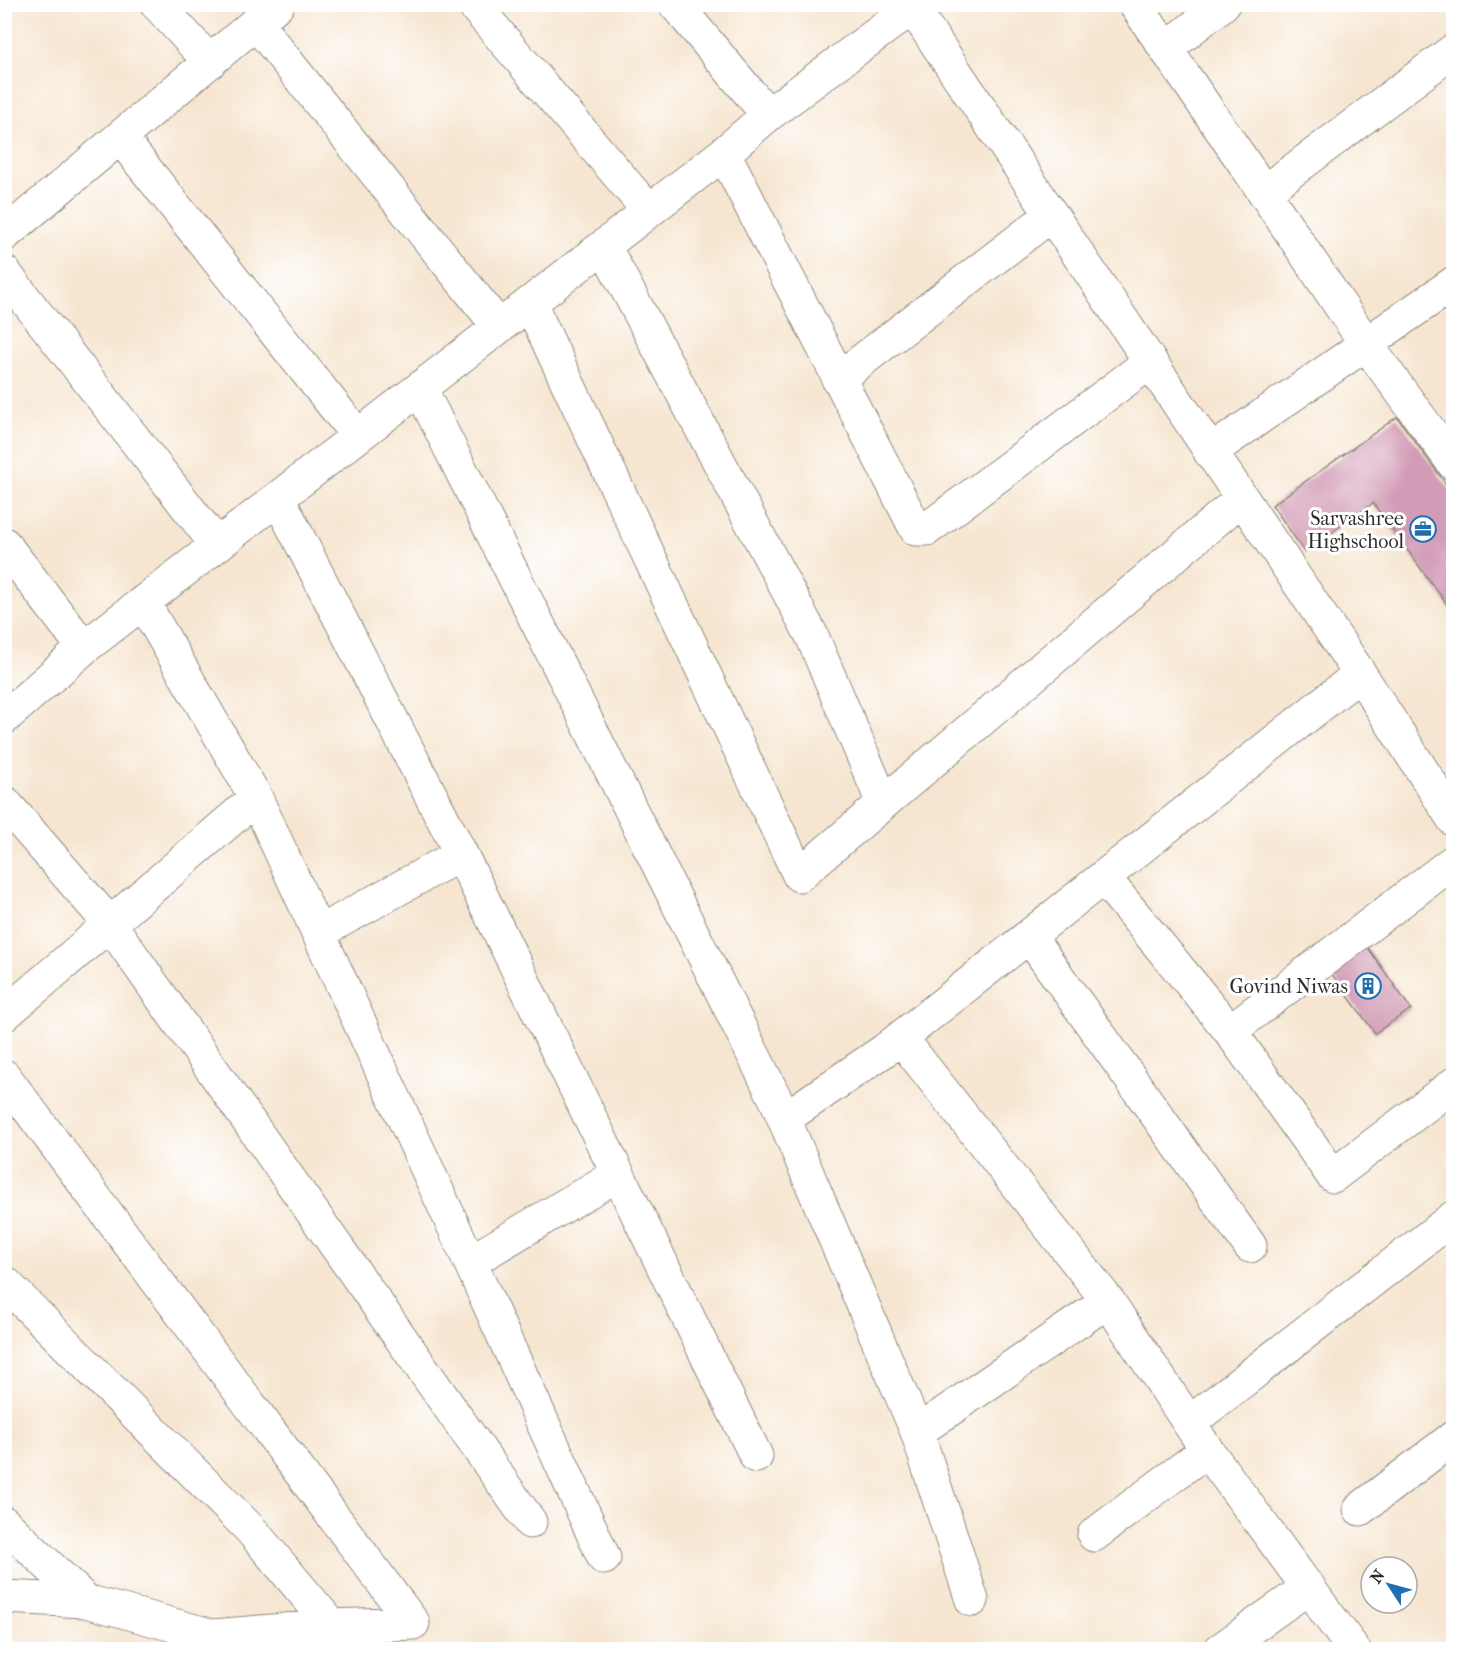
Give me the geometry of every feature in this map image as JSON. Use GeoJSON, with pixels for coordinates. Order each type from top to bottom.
{"type":"FeatureCollection","features":[{"type":"Feature","properties":{"kind":"street"},"geometry":{"type":"LineString","coordinates":[[157,4],[210,62]]}},
{"type":"Feature","properties":{"kind":"street"},"geometry":{"type":"LineString","coordinates":[[473,4],[650,211]]}},
{"type":"Feature","properties":{"kind":"street"},"geometry":{"type":"LineString","coordinates":[[675,4],[768,115]]}},
{"type":"Feature","properties":{"kind":"street"},"geometry":{"type":"LineString","coordinates":[[1135,4],[1366,344],[1454,464]]}},
{"type":"Feature","properties":{"kind":"street"},"geometry":{"type":"LineString","coordinates":[[1166,49],[1223,4]]}},
{"type":"Feature","properties":{"kind":"street"},"geometry":{"type":"LineString","coordinates":[[4,718],[84,648],[650,211],[768,115],[913,6],[1360,674],[1454,820]]}},
{"type":"Feature","properties":{"kind":"street"},"geometry":{"type":"LineString","coordinates":[[4,235],[267,14],[499,327]]}},
{"type":"Feature","properties":{"kind":"street"},"geometry":{"type":"LineString","coordinates":[[1264,192],[1454,50]]}},
{"type":"Feature","properties":{"kind":"street"},"geometry":{"type":"LineString","coordinates":[[120,137],[358,436]]}},
{"type":"Feature","properties":{"kind":"street"},"geometry":{"type":"LineString","coordinates":[[724,153],[916,529],[927,529],[1150,362]]}},
{"type":"Feature","properties":{"kind":"street"},"geometry":{"type":"LineString","coordinates":[[838,379],[1051,215]]}},
{"type":"Feature","properties":{"kind":"street"},"geometry":{"type":"LineString","coordinates":[[604,246],[812,636],[884,802]]}},
{"type":"Feature","properties":{"kind":"street"},"geometry":{"type":"LineString","coordinates":[[4,272],[217,545]]}},
{"type":"Feature","properties":{"kind":"street"},"geometry":{"type":"LineString","coordinates":[[1210,452],[1454,283]]}},
{"type":"Feature","properties":{"kind":"street"},"geometry":{"type":"LineString","coordinates":[[530,303],[799,875],[1242,499]]}},
{"type":"Feature","properties":{"kind":"street"},"geometry":{"type":"LineString","coordinates":[[420,388],[784,1119],[917,1432],[972,1600]]}},
{"type":"Feature","properties":{"kind":"street"},"geometry":{"type":"LineString","coordinates":[[278,498],[461,854],[756,1456]]}},
{"type":"Feature","properties":{"kind":"street"},"geometry":{"type":"LineString","coordinates":[[4,544],[84,648]]}},
{"type":"Feature","properties":{"kind":"street"},"geometry":{"type":"LineString","coordinates":[[143,602],[256,798],[604,1558]]}},
{"type":"Feature","properties":{"kind":"street"},"geometry":{"type":"LineString","coordinates":[[784,1119],[901,1038],[1360,674]]}},
{"type":"Feature","properties":{"kind":"street"},"geometry":{"type":"LineString","coordinates":[[4,1015],[256,798]]}},
{"type":"Feature","properties":{"kind":"street"},"geometry":{"type":"LineString","coordinates":[[4,802],[110,924],[530,1522]]}},
{"type":"Feature","properties":{"kind":"street"},"geometry":{"type":"LineString","coordinates":[[318,933],[461,854]]}},
{"type":"Feature","properties":{"kind":"street"},"geometry":{"type":"LineString","coordinates":[[1230,1031],[1454,861]]}},
{"type":"Feature","properties":{"kind":"street"},"geometry":{"type":"LineString","coordinates":[[1103,877],[1230,1031],[1333,1176],[1454,1084]]}},
{"type":"Feature","properties":{"kind":"street"},"geometry":{"type":"LineString","coordinates":[[1029,936],[1250,1246]]}},
{"type":"Feature","properties":{"kind":"street"},"geometry":{"type":"LineString","coordinates":[[901,1038],[1108,1301],[1207,1450],[1354,1650]]}},
{"type":"Feature","properties":{"kind":"street"},"geometry":{"type":"LineString","coordinates":[[4,1076],[413,1623],[332,1626],[213,1636],[86,1601],[4,1597]]}},
{"type":"Feature","properties":{"kind":"street"},"geometry":{"type":"LineString","coordinates":[[470,1262],[618,1174]]}},
{"type":"Feature","properties":{"kind":"street"},"geometry":{"type":"LineString","coordinates":[[1189,1423],[1454,1217]]}},
{"type":"Feature","properties":{"kind":"street"},"geometry":{"type":"LineString","coordinates":[[4,1282],[251,1530],[332,1626]]}},
{"type":"Feature","properties":{"kind":"street"},"geometry":{"type":"LineString","coordinates":[[917,1432],[1108,1301]]}},
{"type":"Feature","properties":{"kind":"street"},"geometry":{"type":"LineString","coordinates":[[1360,1509],[1454,1437]]}},
{"type":"Feature","properties":{"kind":"street"},"geometry":{"type":"LineString","coordinates":[[1094,1535],[1207,1450]]}},
{"type":"Feature","properties":{"kind":"street"},"geometry":{"type":"LineString","coordinates":[[4,1523],[86,1601]]}},
{"type":"Feature","properties":{"kind":"street"},"geometry":{"type":"LineString","coordinates":[[1220,1650],[1309,1587]]}},
{"type":"Feature","properties":{"kind":"building","name":"Sarvashree Highschool"},"geometry":{"type":"Polygon","coordinates":[[[1397,417],[1454,495],[1454,614],[1373,503],[1305,552],[1272,505],[1397,417]]]}},
{"type":"Feature","properties":{"kind":"building","name":"Govind Niwas"},"geometry":{"type":"Polygon","coordinates":[[[1359,935],[1411,1009],[1375,1033],[1323,962],[1359,935]]]}},
{"type":"Feature","properties":{"kind":"place","name":"Sarvashree Highschool"},"geometry":{"type":"Point","coordinates":[1423,529]}},
{"type":"Feature","properties":{"kind":"place","name":"Govind Niwas"},"geometry":{"type":"Point","coordinates":[1368,986]}}]}
